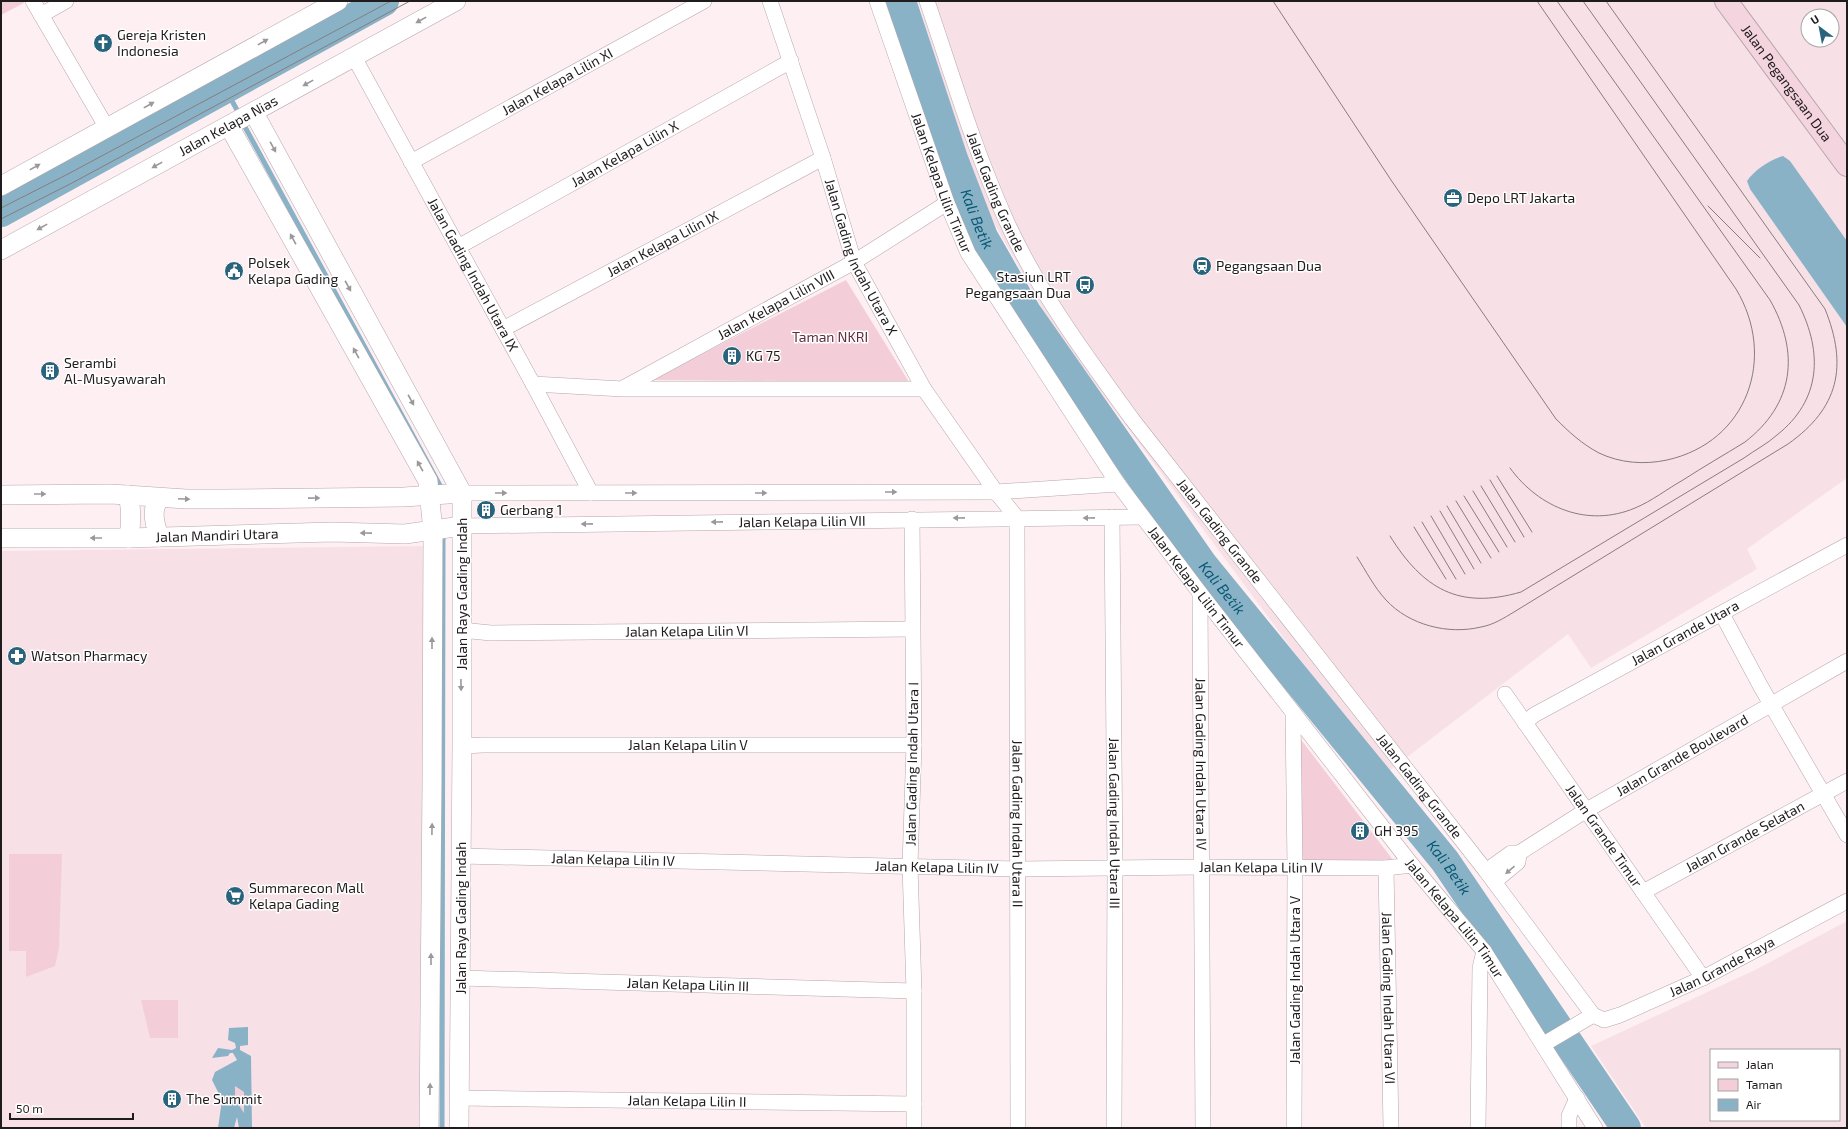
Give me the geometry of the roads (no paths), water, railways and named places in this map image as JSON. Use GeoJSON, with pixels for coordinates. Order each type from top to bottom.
{"type":"FeatureCollection","features":[{"type":"Feature","properties":{"kind":"main road","name":"Jalan Pegangsaan Dua"},"geometry":{"type":"LineString","coordinates":[[1726,1],[1847,165]]}},
{"type":"Feature","properties":{"kind":"street"},"geometry":{"type":"LineString","coordinates":[[33,1],[107,128]]}},
{"type":"Feature","properties":{"kind":"street"},"geometry":{"type":"LineString","coordinates":[[41,15],[66,1]]}},
{"type":"Feature","properties":{"kind":"street"},"geometry":{"type":"LineString","coordinates":[[1,186],[338,1]]}},
{"type":"Feature","properties":{"kind":"street","name":"Jalan Kelapa Nias"},"geometry":{"type":"LineString","coordinates":[[1,250],[254,113],[456,1]]}},
{"type":"Feature","properties":{"kind":"street","name":"Jalan Kelapa Lilin XI"},"geometry":{"type":"LineString","coordinates":[[411,162],[704,1]]}},
{"type":"Feature","properties":{"kind":"street","name":"Jalan Gading Indah Utara X"},"geometry":{"type":"LineString","coordinates":[[770,1],[823,158],[854,262],[924,389],[1016,518]]}},
{"type":"Feature","properties":{"kind":"street","name":"Jalan Kelapa Lilin Timur"},"geometry":{"type":"LineString","coordinates":[[877,1],[947,203],[968,253],[1118,484],[1142,517],[1412,865],[1484,951],[1548,1045],[1595,1128]]}},
{"type":"Feature","properties":{"kind":"street","name":"Jalan Gading Grande"},"geometry":{"type":"LineString","coordinates":[[927,1],[980,159],[1007,221],[1034,274],[1060,315],[1094,367],[1132,419],[1490,877],[1591,1017]]}},
{"type":"Feature","properties":{"kind":"street","name":"Jalan Gading Indah Utara IX"},"geometry":{"type":"LineString","coordinates":[[354,57],[591,493]]}},
{"type":"Feature","properties":{"kind":"street","name":"Jalan Kelapa Lilin X"},"geometry":{"type":"LineString","coordinates":[[458,247],[791,61]]}},
{"type":"Feature","properties":{"kind":"street","name":"Jalan Raya Gading Indah"},"geometry":{"type":"LineString","coordinates":[[254,113],[462,494],[460,1128]]}},
{"type":"Feature","properties":{"kind":"street"},"geometry":{"type":"LineString","coordinates":[[229,126],[428,481],[432,531],[429,1128]]}},
{"type":"Feature","properties":{"kind":"street","name":"Jalan Kelapa Lilin IX"},"geometry":{"type":"LineString","coordinates":[[503,330],[823,158]]}},
{"type":"Feature","properties":{"kind":"street","name":"Jalan Kelapa Lilin VIII"},"geometry":{"type":"LineString","coordinates":[[623,388],[854,262],[947,203]]}},
{"type":"Feature","properties":{"kind":"street"},"geometry":{"type":"LineString","coordinates":[[533,384],[623,388],[924,389]]}},
{"type":"Feature","properties":{"kind":"street","name":"Jalan Kelapa Lilin VII"},"geometry":{"type":"LineString","coordinates":[[462,494],[996,492],[1118,484]]}},
{"type":"Feature","properties":{"kind":"street"},"geometry":{"type":"LineString","coordinates":[[1,495],[128,495],[160,498],[224,499],[404,497],[462,494]]}},
{"type":"Feature","properties":{"kind":"street"},"geometry":{"type":"LineString","coordinates":[[128,495],[131,521],[129,538]]}},
{"type":"Feature","properties":{"kind":"street"},"geometry":{"type":"LineString","coordinates":[[159,537],[155,521],[155,504],[160,498]]}},
{"type":"Feature","properties":{"kind":"street","name":"Jalan Gading Indah Utara III"},"geometry":{"type":"LineString","coordinates":[[1112,517],[1115,867],[1114,1128]]}},
{"type":"Feature","properties":{"kind":"street","name":"Jalan Kelapa Lilin VII"},"geometry":{"type":"LineString","coordinates":[[462,526],[1142,517]]}},
{"type":"Feature","properties":{"kind":"street","name":"Jalan Gading Indah Utara II"},"geometry":{"type":"LineString","coordinates":[[1016,518],[1018,1128]]}},
{"type":"Feature","properties":{"kind":"street","name":"Jalan Gading Indah Utara I"},"geometry":{"type":"LineString","coordinates":[[912,519],[914,745],[910,866],[914,991],[914,1128]]}},
{"type":"Feature","properties":{"kind":"street","name":"Jalan Mandiri Utara"},"geometry":{"type":"LineString","coordinates":[[1,538],[129,538],[308,533],[405,534],[462,526]]}},
{"type":"Feature","properties":{"kind":"street","name":"Jalan Grande Utara"},"geometry":{"type":"LineString","coordinates":[[1525,723],[1534,715],[1847,545]]}},
{"type":"Feature","properties":{"kind":"street","name":"Jalan Gading Indah Utara IV"},"geometry":{"type":"LineString","coordinates":[[1200,593],[1203,1128]]}},
{"type":"Feature","properties":{"kind":"street"},"geometry":{"type":"LineString","coordinates":[[1722,614],[1771,704],[1847,836]]}},
{"type":"Feature","properties":{"kind":"street","name":"Jalan Kelapa Lilin VI"},"geometry":{"type":"LineString","coordinates":[[461,630],[499,633],[912,629]]}},
{"type":"Feature","properties":{"kind":"street","name":"Jalan Grande Boulevard"},"geometry":{"type":"LineString","coordinates":[[1490,877],[1518,862],[1519,853],[1585,811],[1847,661]]}},
{"type":"Feature","properties":{"kind":"street","name":"Jalan Grande Timur"},"geometry":{"type":"LineString","coordinates":[[1505,694],[1585,811],[1703,978]]}},
{"type":"Feature","properties":{"kind":"street","name":"Jalan Gading Indah Utara V"},"geometry":{"type":"LineString","coordinates":[[1292,712],[1295,868],[1294,1128]]}},
{"type":"Feature","properties":{"kind":"street","name":"Jalan Kelapa Lilin V"},"geometry":{"type":"LineString","coordinates":[[462,746],[914,745]]}},
{"type":"Feature","properties":{"kind":"street","name":"Jalan Grande Selatan"},"geometry":{"type":"LineString","coordinates":[[1643,892],[1847,781]]}},
{"type":"Feature","properties":{"kind":"street","name":"Jalan Kelapa Lilin IV"},"geometry":{"type":"LineString","coordinates":[[461,856],[1018,869],[1115,867],[1386,868],[1412,865]]}},
{"type":"Feature","properties":{"kind":"street","name":"Jalan Gading Indah Utara VI"},"geometry":{"type":"LineString","coordinates":[[1386,868],[1391,1128]]}},
{"type":"Feature","properties":{"kind":"street","name":"Jalan Grande Raya"},"geometry":{"type":"LineString","coordinates":[[1591,1017],[1604,1020],[1610,1019],[1703,978],[1847,901]]}},
{"type":"Feature","properties":{"kind":"street"},"geometry":{"type":"LineString","coordinates":[[1478,1128],[1480,968],[1484,951]]}},
{"type":"Feature","properties":{"kind":"street","name":"Jalan Kelapa Lilin III"},"geometry":{"type":"LineString","coordinates":[[461,978],[914,991]]}},
{"type":"Feature","properties":{"kind":"street"},"geometry":{"type":"LineString","coordinates":[[1548,1045],[1591,1017]]}},
{"type":"Feature","properties":{"kind":"street"},"geometry":{"type":"LineString","coordinates":[[1569,1128],[1569,1116],[1574,1093]]}},
{"type":"Feature","properties":{"kind":"street","name":"Jalan Kelapa Lilin II"},"geometry":{"type":"LineString","coordinates":[[460,1098],[914,1104]]}},
{"type":"Feature","properties":{"kind":"water"},"geometry":{"type":"Polygon","coordinates":[[[1783,156],[1790,161],[1847,241],[1847,327],[1750,189],[1747,181],[1763,166],[1783,156]]]}},
{"type":"Feature","properties":{"kind":"water"},"geometry":{"type":"Polygon","coordinates":[[[248,1027],[248,1045],[240,1046],[240,1050],[251,1056],[252,1128],[239,1128],[237,1117],[234,1128],[218,1128],[222,1100],[212,1080],[215,1072],[237,1060],[233,1053],[230,1053],[228,1056],[212,1058],[218,1048],[232,1050],[236,1048],[235,1043],[228,1040],[229,1028],[248,1027]],[[235,1086],[235,1099],[244,1113],[244,1092],[235,1086]]]}},
{"type":"Feature","properties":{"kind":"waterway"},"geometry":{"type":"LineString","coordinates":[[1,212],[384,1]]}},
{"type":"Feature","properties":{"kind":"waterway","name":"Kali Betik"},"geometry":{"type":"LineString","coordinates":[[901,1],[953,159],[983,237],[1026,312],[1203,565],[1445,861],[1626,1128]]}},
{"type":"Feature","properties":{"kind":"waterway"},"geometry":{"type":"LineString","coordinates":[[225,88],[237,110]]}},
{"type":"Feature","properties":{"kind":"waterway"},"geometry":{"type":"LineString","coordinates":[[245,127],[443,491]]}},
{"type":"Feature","properties":{"kind":"waterway"},"geometry":{"type":"LineString","coordinates":[[442,1128],[443,533]]}},
{"type":"Feature","properties":{"kind":"tram line"},"geometry":{"type":"LineString","coordinates":[[1,208],[68,174],[391,1]]}},
{"type":"Feature","properties":{"kind":"tram line"},"geometry":{"type":"LineString","coordinates":[[1,219],[72,183],[410,1]]}},
{"type":"Feature","properties":{"kind":"tram line"},"geometry":{"type":"LineString","coordinates":[[1273,1],[1391,180],[1556,419],[1581,442],[1599,453],[1615,459],[1641,463],[1667,460],[1695,450],[1718,435],[1735,416],[1747,393],[1754,368],[1754,342],[1748,315],[1736,289],[1537,1]]}},
{"type":"Feature","properties":{"kind":"tram line"},"geometry":{"type":"LineString","coordinates":[[1510,468],[1535,494],[1550,504],[1582,515],[1600,516],[1617,514],[1641,505],[1745,442],[1761,427],[1774,411],[1782,394],[1787,377],[1788,358],[1786,339],[1780,320],[1770,300],[1557,1]]}},
{"type":"Feature","properties":{"kind":"tram line"},"geometry":{"type":"LineString","coordinates":[[1390,536],[1416,570],[1430,582],[1445,591],[1461,596],[1479,598],[1499,597],[1521,592],[1744,458],[1769,441],[1792,421],[1802,407],[1810,391],[1814,375],[1812,341],[1807,323],[1799,305],[1583,1]]}},
{"type":"Feature","properties":{"kind":"tram line"},"geometry":{"type":"LineString","coordinates":[[1357,557],[1386,600],[1395,609],[1417,622],[1443,629],[1455,630],[1490,625],[1514,612],[1788,444],[1819,416],[1828,400],[1834,384],[1837,367],[1836,349],[1825,309],[1606,1]]}},
{"type":"Feature","properties":{"kind":"tram line"},"geometry":{"type":"LineString","coordinates":[[1708,206],[1760,258]]}},
{"type":"Feature","properties":{"kind":"tram line"},"geometry":{"type":"LineString","coordinates":[[1497,476],[1532,532]]}},
{"type":"Feature","properties":{"kind":"tram line"},"geometry":{"type":"LineString","coordinates":[[1490,480],[1524,537]]}},
{"type":"Feature","properties":{"kind":"tram line"},"geometry":{"type":"LineString","coordinates":[[1481,486],[1515,542]]}},
{"type":"Feature","properties":{"kind":"tram line"},"geometry":{"type":"LineString","coordinates":[[1473,491],[1507,547]]}},
{"type":"Feature","properties":{"kind":"tram line"},"geometry":{"type":"LineString","coordinates":[[1464,496],[1499,552]]}},
{"type":"Feature","properties":{"kind":"tram line"},"geometry":{"type":"LineString","coordinates":[[1456,501],[1491,558]]}},
{"type":"Feature","properties":{"kind":"tram line"},"geometry":{"type":"LineString","coordinates":[[1447,506],[1481,563]]}},
{"type":"Feature","properties":{"kind":"tram line"},"geometry":{"type":"LineString","coordinates":[[1440,511],[1474,569]]}},
{"type":"Feature","properties":{"kind":"tram line"},"geometry":{"type":"LineString","coordinates":[[1431,516],[1465,574]]}},
{"type":"Feature","properties":{"kind":"tram line"},"geometry":{"type":"LineString","coordinates":[[1422,522],[1456,579]]}},
{"type":"Feature","properties":{"kind":"tram line"},"geometry":{"type":"LineString","coordinates":[[1414,527],[1446,579]]}},
{"type":"Feature","properties":{"kind":"place","name":"Gereja Kristen Indonesia"},"geometry":{"type":"Point","coordinates":[103,43]}},
{"type":"Feature","properties":{"kind":"place","name":"Depo LRT Jakarta"},"geometry":{"type":"Point","coordinates":[1453,198]}},
{"type":"Feature","properties":{"kind":"place","name":"Pegangsaan Dua"},"geometry":{"type":"Point","coordinates":[1202,266]}},
{"type":"Feature","properties":{"kind":"place","name":"Polsek Kelapa Gading"},"geometry":{"type":"Point","coordinates":[234,271]}},
{"type":"Feature","properties":{"kind":"place","name":"Stasiun LRT Pegangsaan Dua"},"geometry":{"type":"Point","coordinates":[1085,285]}},
{"type":"Feature","properties":{"kind":"place","name":"KG 75"},"geometry":{"type":"Point","coordinates":[732,356]}},
{"type":"Feature","properties":{"kind":"place","name":"Serambi Al-Musyawarah"},"geometry":{"type":"Point","coordinates":[50,371]}},
{"type":"Feature","properties":{"kind":"place","name":"Gerbang 1"},"geometry":{"type":"Point","coordinates":[486,510]}},
{"type":"Feature","properties":{"kind":"place","name":"Watson Pharmacy"},"geometry":{"type":"Point","coordinates":[17,656]}},
{"type":"Feature","properties":{"kind":"place","name":"GH 395"},"geometry":{"type":"Point","coordinates":[1360,831]}},
{"type":"Feature","properties":{"kind":"place","name":"Summarecon Mall Kelapa Gading"},"geometry":{"type":"Point","coordinates":[235,896]}},
{"type":"Feature","properties":{"kind":"place","name":"The Summit"},"geometry":{"type":"Point","coordinates":[172,1099]}},
{"type":"Feature","properties":{"kind":"park label","name":"Taman NKRI"},"geometry":{"type":"Point","coordinates":[830,337]}}]}
